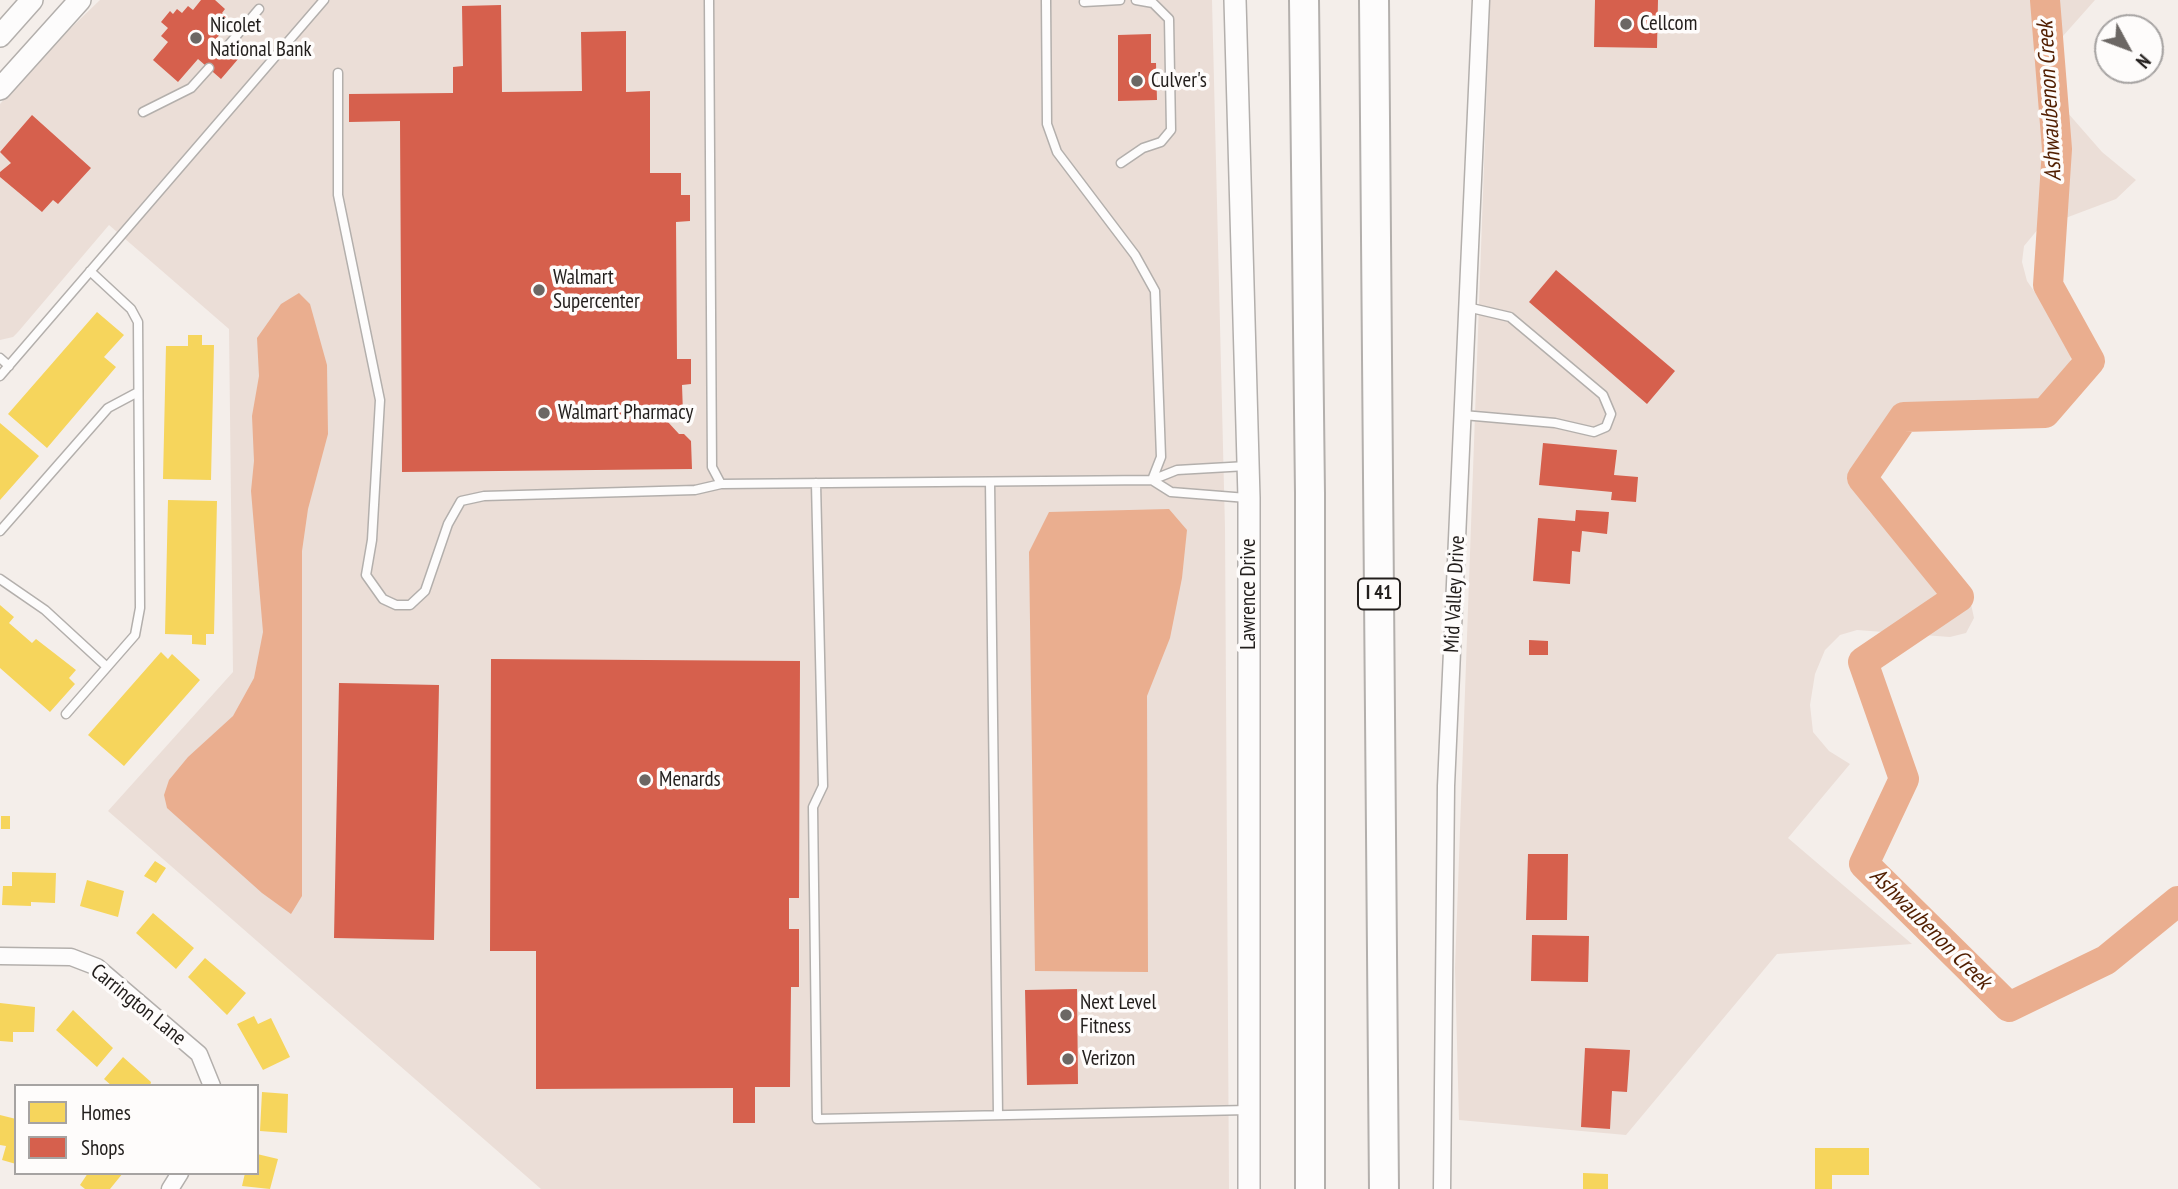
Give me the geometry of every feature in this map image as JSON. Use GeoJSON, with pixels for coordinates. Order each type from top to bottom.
{"type":"FeatureCollection","features":[{"type":"Feature","properties":{"kind":"highway"},"geometry":{"type":"LineString","coordinates":[[1304,0],[1310,493],[1310,1189]]}},
{"type":"Feature","properties":{"kind":"highway","name":"I 41"},"geometry":{"type":"LineString","coordinates":[[1374,0],[1384,1189]]}},
{"type":"Feature","properties":{"kind":"main road"},"geometry":{"type":"LineString","coordinates":[[0,36],[32,0]]}},
{"type":"Feature","properties":{"kind":"main road"},"geometry":{"type":"LineString","coordinates":[[0,89],[80,0]]}},
{"type":"Feature","properties":{"kind":"main road","name":"Lawrence Drive"},"geometry":{"type":"LineString","coordinates":[[1235,0],[1248,498],[1251,1110],[1249,1189]]}},
{"type":"Feature","properties":{"kind":"street","name":"Mid Valley Drive"},"geometry":{"type":"LineString","coordinates":[[1442,1189],[1446,786],[1481,0]]}},
{"type":"Feature","properties":{"kind":"street","name":"Carrington Lane"},"geometry":{"type":"LineString","coordinates":[[0,956],[71,957],[97,967],[199,1054],[211,1084]]}},
{"type":"Feature","properties":{"kind":"lane"},"geometry":{"type":"LineString","coordinates":[[0,376],[324,0]]}},
{"type":"Feature","properties":{"kind":"lane"},"geometry":{"type":"LineString","coordinates":[[709,0],[712,467],[721,484]]}},
{"type":"Feature","properties":{"kind":"lane"},"geometry":{"type":"LineString","coordinates":[[1046,0],[1047,124],[1058,152],[1135,255],[1155,291],[1161,457],[1152,480]]}},
{"type":"Feature","properties":{"kind":"lane"},"geometry":{"type":"LineString","coordinates":[[1084,2],[1120,0]]}},
{"type":"Feature","properties":{"kind":"lane"},"geometry":{"type":"LineString","coordinates":[[1121,163],[1143,148],[1161,142],[1171,130],[1169,19],[1153,3],[1136,0]]}},
{"type":"Feature","properties":{"kind":"lane"},"geometry":{"type":"LineString","coordinates":[[226,48],[259,9]]}},
{"type":"Feature","properties":{"kind":"lane"},"geometry":{"type":"LineString","coordinates":[[144,112],[191,88],[209,68]]}},
{"type":"Feature","properties":{"kind":"lane"},"geometry":{"type":"LineString","coordinates":[[338,73],[338,195],[380,400],[372,540],[366,575],[383,599],[396,605],[410,605],[425,591],[448,524],[461,501],[484,496],[695,490],[721,484],[1152,480],[1177,470],[1247,466]]}},
{"type":"Feature","properties":{"kind":"lane"},"geometry":{"type":"LineString","coordinates":[[66,714],[135,635],[138,625],[138,322],[135,314],[90,271]]}},
{"type":"Feature","properties":{"kind":"lane"},"geometry":{"type":"LineString","coordinates":[[1463,415],[1555,423],[1594,432],[1606,427],[1611,414],[1603,395],[1510,317],[1467,307]]}},
{"type":"Feature","properties":{"kind":"lane"},"geometry":{"type":"LineString","coordinates":[[0,358],[9,366]]}},
{"type":"Feature","properties":{"kind":"lane"},"geometry":{"type":"LineString","coordinates":[[0,531],[108,408],[138,392]]}},
{"type":"Feature","properties":{"kind":"lane"},"geometry":{"type":"LineString","coordinates":[[1152,480],[1171,492],[1248,498]]}},
{"type":"Feature","properties":{"kind":"lane"},"geometry":{"type":"LineString","coordinates":[[990,482],[998,1115]]}},
{"type":"Feature","properties":{"kind":"lane"},"geometry":{"type":"LineString","coordinates":[[816,483],[823,786],[813,807],[817,1119],[1251,1110]]}},
{"type":"Feature","properties":{"kind":"lane"},"geometry":{"type":"LineString","coordinates":[[0,579],[45,610],[107,667]]}},
{"type":"Feature","properties":{"kind":"shaded area"},"geometry":{"type":"Polygon","coordinates":[[[100,0],[1212,0],[1225,528],[1229,1189],[541,1189],[108,811],[233,672],[229,329],[109,225],[18,332],[13,337],[0,340],[0,104],[51,47],[100,0]]]}},
{"type":"Feature","properties":{"kind":"shaded area"},"geometry":{"type":"Polygon","coordinates":[[[1490,0],[2095,0],[2039,63],[2046,88],[2102,152],[2136,180],[2116,199],[2039,228],[2024,246],[2022,262],[2027,281],[2063,333],[2071,353],[2070,367],[2051,393],[2036,403],[1936,404],[1894,413],[1881,426],[1858,469],[1860,494],[1869,511],[1971,604],[1974,618],[1966,633],[1950,637],[1857,630],[1840,635],[1825,650],[1815,674],[1810,705],[1813,732],[1829,751],[1850,764],[1788,838],[1912,944],[1777,954],[1626,1135],[1459,1120],[1455,968],[1490,0]]]}},
{"type":"Feature","properties":{"kind":"shaded area"},"geometry":{"type":"Polygon","coordinates":[[[299,293],[310,304],[327,365],[328,434],[308,509],[302,551],[302,896],[291,914],[262,893],[167,808],[164,795],[169,780],[188,757],[233,716],[254,678],[263,632],[251,491],[254,461],[252,416],[259,376],[257,338],[281,304],[299,293]]]}},
{"type":"Feature","properties":{"kind":"shaded area"},"geometry":{"type":"Polygon","coordinates":[[[1169,509],[1187,530],[1182,578],[1170,638],[1147,696],[1148,972],[1035,971],[1029,552],[1049,512],[1169,509]]]}},
{"type":"Feature","properties":{"kind":"building: Homes"},"geometry":{"type":"Polygon","coordinates":[[[97,312],[124,335],[104,357],[116,367],[47,448],[8,414],[97,312]]]}},
{"type":"Feature","properties":{"kind":"building: Homes"},"geometry":{"type":"Polygon","coordinates":[[[188,335],[202,335],[202,345],[214,345],[211,480],[163,479],[166,346],[188,346],[188,335]]]}},
{"type":"Feature","properties":{"kind":"building: Homes"},"geometry":{"type":"Polygon","coordinates":[[[0,423],[39,456],[0,500],[0,423]]]}},
{"type":"Feature","properties":{"kind":"building: Homes"},"geometry":{"type":"Polygon","coordinates":[[[168,500],[217,501],[214,634],[206,634],[206,645],[192,644],[192,635],[165,634],[168,500]]]}},
{"type":"Feature","properties":{"kind":"building: Homes"},"geometry":{"type":"Polygon","coordinates":[[[0,605],[14,617],[9,623],[32,643],[36,639],[76,670],[69,678],[75,684],[50,712],[0,668],[0,605]]]}},
{"type":"Feature","properties":{"kind":"building: Homes"},"geometry":{"type":"Polygon","coordinates":[[[161,652],[168,659],[172,654],[200,680],[124,766],[88,735],[161,652]]]}},
{"type":"Feature","properties":{"kind":"building: Homes"},"geometry":{"type":"Polygon","coordinates":[[[1,816],[10,816],[10,829],[1,829],[1,816]]]}},
{"type":"Feature","properties":{"kind":"building: Homes"},"geometry":{"type":"Polygon","coordinates":[[[155,861],[166,868],[156,883],[144,876],[155,861]]]}},
{"type":"Feature","properties":{"kind":"building: Homes"},"geometry":{"type":"Polygon","coordinates":[[[12,872],[56,873],[55,903],[2,905],[3,886],[12,886],[12,872]]]}},
{"type":"Feature","properties":{"kind":"building: Homes"},"geometry":{"type":"Polygon","coordinates":[[[87,880],[124,891],[118,917],[80,906],[87,880]]]}},
{"type":"Feature","properties":{"kind":"building: Homes"},"geometry":{"type":"Polygon","coordinates":[[[153,913],[194,948],[176,969],[136,933],[153,913]]]}},
{"type":"Feature","properties":{"kind":"building: Homes"},"geometry":{"type":"Polygon","coordinates":[[[205,958],[246,993],[227,1015],[188,977],[205,958]]]}},
{"type":"Feature","properties":{"kind":"building: Homes"},"geometry":{"type":"Polygon","coordinates":[[[0,1003],[35,1007],[34,1032],[13,1032],[13,1042],[0,1041],[0,1003]]]}},
{"type":"Feature","properties":{"kind":"building: Homes"},"geometry":{"type":"Polygon","coordinates":[[[73,1010],[113,1048],[97,1067],[56,1030],[73,1010]]]}},
{"type":"Feature","properties":{"kind":"building: Homes"},"geometry":{"type":"Polygon","coordinates":[[[254,1016],[258,1024],[271,1018],[290,1057],[263,1070],[237,1024],[254,1016]]]}},
{"type":"Feature","properties":{"kind":"building: Homes"},"geometry":{"type":"Polygon","coordinates":[[[123,1057],[151,1082],[110,1084],[104,1079],[123,1057]]]}},
{"type":"Feature","properties":{"kind":"building: Homes"},"geometry":{"type":"Polygon","coordinates":[[[262,1092],[288,1094],[287,1133],[260,1131],[262,1092]]]}},
{"type":"Feature","properties":{"kind":"building: Homes"},"geometry":{"type":"Polygon","coordinates":[[[0,1115],[14,1118],[14,1163],[2,1160],[6,1146],[0,1145],[0,1115]]]}},
{"type":"Feature","properties":{"kind":"building: Homes"},"geometry":{"type":"Polygon","coordinates":[[[1815,1148],[1869,1148],[1869,1175],[1832,1175],[1832,1189],[1815,1189],[1815,1148]]]}},
{"type":"Feature","properties":{"kind":"building: Homes"},"geometry":{"type":"Polygon","coordinates":[[[259,1154],[278,1159],[270,1189],[242,1186],[245,1175],[259,1175],[259,1154]]]}},
{"type":"Feature","properties":{"kind":"building: Homes"},"geometry":{"type":"Polygon","coordinates":[[[1583,1173],[1608,1174],[1608,1189],[1583,1189],[1583,1173]]]}},
{"type":"Feature","properties":{"kind":"building: Homes"},"geometry":{"type":"Polygon","coordinates":[[[87,1175],[121,1175],[110,1189],[85,1189],[80,1185],[87,1175]]]}},
{"type":"Feature","properties":{"kind":"building: Shops"},"geometry":{"type":"Polygon","coordinates":[[[201,0],[215,0],[225,9],[222,13],[231,21],[216,39],[239,58],[221,79],[198,59],[178,82],[153,60],[168,42],[161,36],[168,28],[161,22],[170,11],[173,14],[177,9],[182,13],[188,6],[193,10],[201,0]]]}},
{"type":"Feature","properties":{"kind":"building: Shops","name":"Cellcom"},"geometry":{"type":"Polygon","coordinates":[[[1595,0],[1658,0],[1657,48],[1594,47],[1595,0]]]}},
{"type":"Feature","properties":{"kind":"building: Shops","name":"Walmart Supercenter"},"geometry":{"type":"Polygon","coordinates":[[[501,5],[502,92],[582,91],[581,32],[626,31],[626,92],[650,91],[650,173],[681,173],[681,195],[690,195],[690,221],[676,222],[677,359],[691,359],[691,384],[682,385],[683,413],[667,413],[667,421],[679,434],[684,434],[691,441],[692,469],[402,472],[400,121],[349,122],[349,94],[453,93],[453,67],[463,66],[462,6],[501,5]]]}},
{"type":"Feature","properties":{"kind":"building: Shops","name":"Culver's"},"geometry":{"type":"Polygon","coordinates":[[[1151,34],[1151,63],[1156,63],[1157,100],[1118,101],[1118,35],[1151,34]]]}},
{"type":"Feature","properties":{"kind":"building: Shops"},"geometry":{"type":"Polygon","coordinates":[[[32,115],[91,168],[58,204],[53,200],[42,212],[0,177],[0,172],[11,163],[0,152],[32,115]]]}},
{"type":"Feature","properties":{"kind":"building: Shops"},"geometry":{"type":"Polygon","coordinates":[[[1556,270],[1675,371],[1647,404],[1529,302],[1556,270]]]}},
{"type":"Feature","properties":{"kind":"building: Shops"},"geometry":{"type":"Polygon","coordinates":[[[1543,443],[1617,450],[1614,475],[1638,477],[1636,502],[1611,500],[1612,492],[1539,485],[1543,443]]]}},
{"type":"Feature","properties":{"kind":"building: Shops"},"geometry":{"type":"Polygon","coordinates":[[[1576,510],[1609,512],[1607,534],[1582,531],[1580,552],[1572,551],[1570,584],[1533,581],[1538,518],[1575,521],[1576,510]]]}},
{"type":"Feature","properties":{"kind":"building: Shops"},"geometry":{"type":"Polygon","coordinates":[[[1529,640],[1548,641],[1548,655],[1529,655],[1529,640]]]}},
{"type":"Feature","properties":{"kind":"building: Shops","name":"Menards"},"geometry":{"type":"Polygon","coordinates":[[[491,659],[800,661],[799,898],[789,898],[789,929],[799,929],[799,987],[791,987],[790,1087],[755,1087],[755,1123],[733,1123],[733,1088],[536,1089],[536,951],[490,951],[491,659]]]}},
{"type":"Feature","properties":{"kind":"building: Shops"},"geometry":{"type":"Polygon","coordinates":[[[339,683],[439,685],[434,940],[334,938],[339,683]]]}},
{"type":"Feature","properties":{"kind":"building: Shops"},"geometry":{"type":"Polygon","coordinates":[[[1528,854],[1568,854],[1567,920],[1526,920],[1528,854]]]}},
{"type":"Feature","properties":{"kind":"building: Shops"},"geometry":{"type":"Polygon","coordinates":[[[1532,935],[1589,936],[1588,982],[1531,981],[1532,935]]]}},
{"type":"Feature","properties":{"kind":"building: Shops"},"geometry":{"type":"Polygon","coordinates":[[[1077,989],[1078,1084],[1027,1085],[1025,990],[1077,989]]]}},
{"type":"Feature","properties":{"kind":"building: Shops"},"geometry":{"type":"Polygon","coordinates":[[[1585,1048],[1630,1050],[1627,1092],[1612,1091],[1610,1129],[1581,1127],[1585,1048]]]}},
{"type":"Feature","properties":{"kind":"waterway","name":"Ashwaubenon Creek"},"geometry":{"type":"LineString","coordinates":[[2045,0],[2057,149],[2048,285],[2090,361],[2045,413],[1904,417],[1862,478],[1959,597],[1863,662],[1904,779],[1864,864],[2009,1007],[2106,960],[2178,901]]}},
{"type":"Feature","properties":{"kind":"place","name":"Cellcom"},"geometry":{"type":"Point","coordinates":[1626,24]}},
{"type":"Feature","properties":{"kind":"place","name":"Nicolet National Bank"},"geometry":{"type":"Point","coordinates":[196,38]}},
{"type":"Feature","properties":{"kind":"place","name":"Culver's"},"geometry":{"type":"Point","coordinates":[1137,81]}},
{"type":"Feature","properties":{"kind":"place","name":"Walmart Supercenter"},"geometry":{"type":"Point","coordinates":[539,290]}},
{"type":"Feature","properties":{"kind":"place","name":"Walmart Pharmacy"},"geometry":{"type":"Point","coordinates":[544,413]}},
{"type":"Feature","properties":{"kind":"place","name":"Menards"},"geometry":{"type":"Point","coordinates":[645,780]}},
{"type":"Feature","properties":{"kind":"place","name":"Next Level Fitness"},"geometry":{"type":"Point","coordinates":[1066,1015]}},
{"type":"Feature","properties":{"kind":"place","name":"Verizon"},"geometry":{"type":"Point","coordinates":[1068,1059]}}]}
